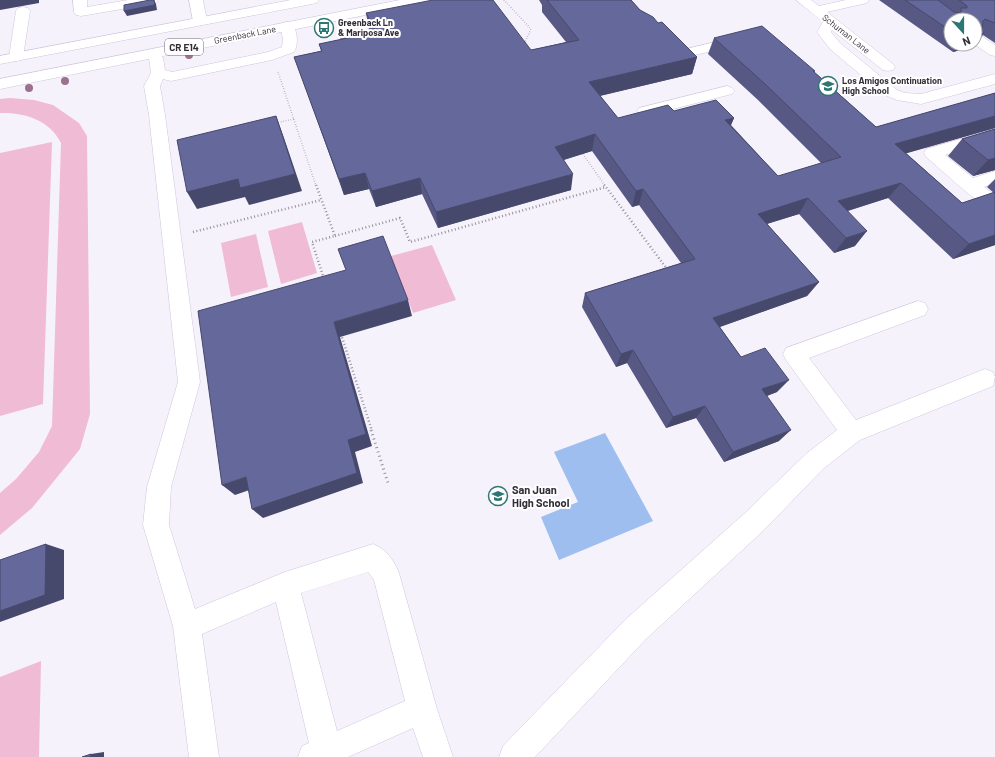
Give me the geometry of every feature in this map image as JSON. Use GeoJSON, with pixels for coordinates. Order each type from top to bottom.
{"type":"FeatureCollection","features":[{"type":"Feature","properties":{"kind":"main road"},"geometry":{"type":"LineString","coordinates":[[80,0],[81,12],[151,0]]}},
{"type":"Feature","properties":{"kind":"main road"},"geometry":{"type":"LineString","coordinates":[[196,0],[200,21]]}},
{"type":"Feature","properties":{"kind":"main road","name":"Greenback Lane"},"geometry":{"type":"LineString","coordinates":[[0,60],[312,0]]}},
{"type":"Feature","properties":{"kind":"main road","name":"Schuman Lane"},"geometry":{"type":"LineString","coordinates":[[803,0],[888,67]]}},
{"type":"Feature","properties":{"kind":"main road"},"geometry":{"type":"LineString","coordinates":[[817,11],[862,0]]}},
{"type":"Feature","properties":{"kind":"main road","name":"Greenback Lane"},"geometry":{"type":"LineString","coordinates":[[0,84],[156,63],[287,26],[414,1]]}},
{"type":"Feature","properties":{"kind":"main road"},"geometry":{"type":"LineString","coordinates":[[16,57],[23,11]]}},
{"type":"Feature","properties":{"kind":"main road"},"geometry":{"type":"LineString","coordinates":[[830,21],[824,32],[835,46],[897,96],[918,99],[995,79]]}},
{"type":"Feature","properties":{"kind":"main road"},"geometry":{"type":"LineString","coordinates":[[156,63],[171,77],[272,56],[289,49],[290,39],[287,26]]}},
{"type":"Feature","properties":{"kind":"main road"},"geometry":{"type":"LineString","coordinates":[[687,52],[718,39],[751,37]]}},
{"type":"Feature","properties":{"kind":"main road"},"geometry":{"type":"LineString","coordinates":[[983,44],[995,52]]}},
{"type":"Feature","properties":{"kind":"main road"},"geometry":{"type":"LineString","coordinates":[[156,63],[152,86],[158,115],[160,149],[189,382],[159,487],[156,525],[187,626],[204,757]]}},
{"type":"Feature","properties":{"kind":"main road"},"geometry":{"type":"LineString","coordinates":[[645,111],[727,91]]}},
{"type":"Feature","properties":{"kind":"main road"},"geometry":{"type":"LineString","coordinates":[[995,134],[932,153],[995,205]]}},
{"type":"Feature","properties":{"kind":"main road"},"geometry":{"type":"LineString","coordinates":[[970,184],[995,177]]}},
{"type":"Feature","properties":{"kind":"main road"},"geometry":{"type":"LineString","coordinates":[[852,432],[794,354],[918,309]]}},
{"type":"Feature","properties":{"kind":"main road"},"geometry":{"type":"LineString","coordinates":[[514,757],[636,629],[754,522],[814,461],[852,432],[985,379]]}},
{"type":"Feature","properties":{"kind":"main road"},"geometry":{"type":"LineString","coordinates":[[187,626],[285,586],[373,557],[386,573],[419,698],[438,757]]}},
{"type":"Feature","properties":{"kind":"main road"},"geometry":{"type":"LineString","coordinates":[[285,586],[322,755],[419,698]]}},
{"type":"Feature","properties":{"kind":"path"},"geometry":{"type":"LineString","coordinates":[[504,0],[531,29],[522,48]]}},
{"type":"Feature","properties":{"kind":"path"},"geometry":{"type":"LineString","coordinates":[[272,56],[321,200],[335,236]]}},
{"type":"Feature","properties":{"kind":"path"},"geometry":{"type":"LineString","coordinates":[[271,124],[294,119]]}},
{"type":"Feature","properties":{"kind":"path"},"geometry":{"type":"LineString","coordinates":[[583,154],[670,274]]}},
{"type":"Feature","properties":{"kind":"path"},"geometry":{"type":"LineString","coordinates":[[324,279],[312,242],[400,218],[410,242],[606,187]]}},
{"type":"Feature","properties":{"kind":"path"},"geometry":{"type":"LineString","coordinates":[[171,238],[321,200]]}},
{"type":"Feature","properties":{"kind":"path"},"geometry":{"type":"LineString","coordinates":[[341,332],[388,482]]}},
{"type":"Feature","properties":{"kind":"shaded area"},"geometry":{"type":"Polygon","coordinates":[[[10,98],[34,100],[53,105],[79,123],[87,136],[90,414],[80,449],[32,508],[0,535],[0,493],[16,479],[39,452],[52,426],[61,143],[50,128],[35,119],[18,114],[0,113],[0,99],[10,98]]]}},
{"type":"Feature","properties":{"kind":"shaded area"},"geometry":{"type":"Polygon","coordinates":[[[52,142],[43,404],[0,416],[0,153],[52,142]]]}},
{"type":"Feature","properties":{"kind":"shaded area"},"geometry":{"type":"Polygon","coordinates":[[[302,222],[317,273],[281,284],[268,231],[302,222]]]}},
{"type":"Feature","properties":{"kind":"shaded area"},"geometry":{"type":"Polygon","coordinates":[[[256,234],[268,287],[231,297],[221,243],[256,234]]]}},
{"type":"Feature","properties":{"kind":"shaded area"},"geometry":{"type":"Polygon","coordinates":[[[432,245],[456,300],[413,313],[391,256],[432,245]]]}},
{"type":"Feature","properties":{"kind":"shaded area"},"geometry":{"type":"Polygon","coordinates":[[[41,661],[39,757],[0,757],[0,677],[41,661]]]}},
{"type":"Feature","properties":{"kind":"water"},"geometry":{"type":"Polygon","coordinates":[[[605,433],[653,521],[559,560],[541,517],[578,502],[554,452],[605,433]]]}},
{"type":"Feature","properties":{"kind":"building"},"geometry":{"type":"Polygon","coordinates":[[[154,0],[155,5],[124,11],[124,5],[154,0]]]}},
{"type":"Feature","properties":{"kind":"building"},"geometry":{"type":"Polygon","coordinates":[[[433,0],[493,0],[531,50],[579,40],[547,0],[631,0],[640,10],[653,17],[658,23],[662,22],[697,57],[589,82],[618,118],[668,105],[674,111],[716,100],[734,118],[725,120],[778,176],[841,157],[765,84],[714,38],[762,26],[815,71],[813,71],[876,127],[995,93],[995,116],[895,144],[962,203],[995,192],[995,235],[969,244],[901,183],[838,201],[867,231],[846,238],[808,198],[758,214],[819,282],[713,318],[741,357],[765,348],[789,380],[762,389],[791,430],[733,452],[705,406],[673,417],[633,350],[621,354],[585,293],[695,259],[643,189],[636,191],[595,134],[555,147],[573,174],[436,212],[420,178],[372,191],[365,173],[339,179],[294,57],[322,51],[319,44],[376,32],[366,13],[433,0]]]}},
{"type":"Feature","properties":{"kind":"building"},"geometry":{"type":"Polygon","coordinates":[[[905,0],[938,0],[954,12],[943,12],[943,26],[905,0]]]}},
{"type":"Feature","properties":{"kind":"building"},"geometry":{"type":"Polygon","coordinates":[[[959,0],[995,0],[995,23],[985,19],[983,21],[983,12],[961,12],[961,8],[967,8],[967,6],[959,0]]]}},
{"type":"Feature","properties":{"kind":"building"},"geometry":{"type":"Polygon","coordinates":[[[276,116],[295,174],[240,188],[238,179],[187,192],[177,140],[276,116]]]}},
{"type":"Feature","properties":{"kind":"building"},"geometry":{"type":"Polygon","coordinates":[[[995,129],[995,158],[988,160],[962,139],[995,129]]]}},
{"type":"Feature","properties":{"kind":"building"},"geometry":{"type":"Polygon","coordinates":[[[383,236],[408,300],[334,322],[366,434],[348,440],[357,473],[252,509],[246,477],[222,485],[198,311],[346,270],[338,249],[383,236]]]}},
{"type":"Feature","properties":{"kind":"building"},"geometry":{"type":"Polygon","coordinates":[[[46,544],[45,595],[0,611],[0,560],[46,544]]]}},
{"type":"Feature","properties":{"kind":"building"},"geometry":{"type":"Polygon","coordinates":[[[91,754],[91,757],[82,757],[91,754]]]}},
{"type":"Feature","properties":{"kind":"place","name":"Greenback Ln & Mariposa Ave"},"geometry":{"type":"Point","coordinates":[324,28]}},
{"type":"Feature","properties":{"kind":"place","name":"Los Amigos Continuation High School"},"geometry":{"type":"Point","coordinates":[828,86]}},
{"type":"Feature","properties":{"kind":"place","name":"San Juan High School"},"geometry":{"type":"Point","coordinates":[498,496]}}]}
